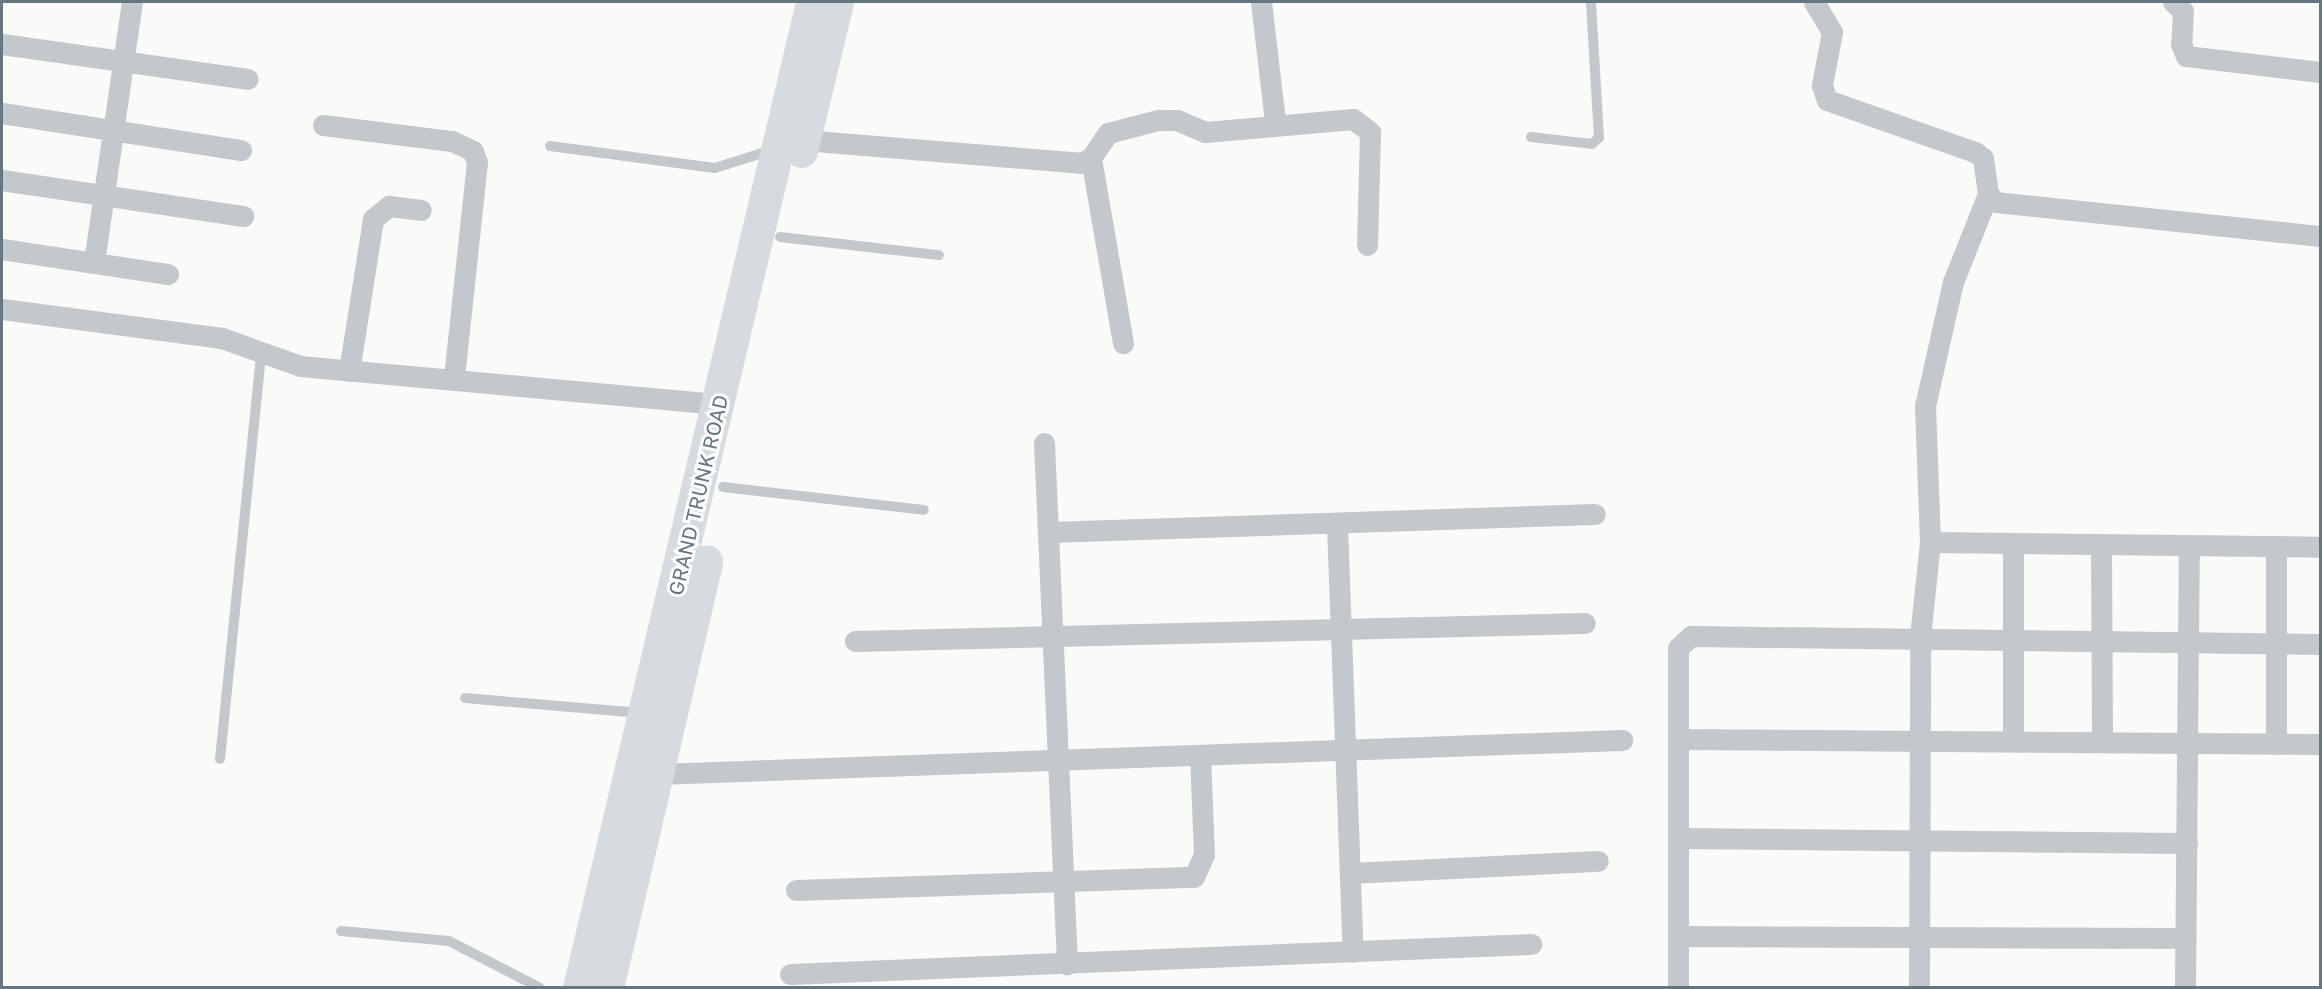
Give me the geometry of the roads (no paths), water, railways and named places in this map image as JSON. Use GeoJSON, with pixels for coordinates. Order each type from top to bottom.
{"type":"FeatureCollection","features":[{"type":"Feature","properties":{"kind":"highway","name":"GRAND TRUNK ROAD"},"geometry":{"type":"LineString","coordinates":[[607,987],[780,237],[812,2]]}},
{"type":"Feature","properties":{"kind":"highway","name":"GRAND TRUNK ROAD"},"geometry":{"type":"LineString","coordinates":[[579,987],[719,404],[791,144],[837,2]]}},
{"type":"Feature","properties":{"kind":"street"},"geometry":{"type":"LineString","coordinates":[[94,262],[132,2]]}},
{"type":"Feature","properties":{"kind":"street"},"geometry":{"type":"LineString","coordinates":[[1261,2],[1275,122]]}},
{"type":"Feature","properties":{"kind":"street"},"geometry":{"type":"LineString","coordinates":[[1814,2],[1832,32],[1822,85],[1827,100],[1975,152],[1983,158],[1988,194],[1953,282],[1931,361],[1924,450],[1930,542],[1920,637],[1924,740],[1918,940],[1919,987]]}},
{"type":"Feature","properties":{"kind":"street"},"geometry":{"type":"LineString","coordinates":[[2173,2],[2183,11],[2181,44],[2186,56],[2320,72]]}},
{"type":"Feature","properties":{"kind":"street"},"geometry":{"type":"LineString","coordinates":[[2,44],[248,79]]}},
{"type":"Feature","properties":{"kind":"street"},"geometry":{"type":"LineString","coordinates":[[2,113],[113,128],[241,150]]}},
{"type":"Feature","properties":{"kind":"street"},"geometry":{"type":"LineString","coordinates":[[791,144],[1080,163],[1091,158],[1108,133],[1158,120],[1177,120],[1205,132],[1275,122],[1364,122],[1370,132],[1366,245]]}},
{"type":"Feature","properties":{"kind":"street"},"geometry":{"type":"LineString","coordinates":[[323,125],[452,141],[473,151],[477,162],[454,378]]}},
{"type":"Feature","properties":{"kind":"street"},"geometry":{"type":"LineString","coordinates":[[1091,158],[1123,343]]}},
{"type":"Feature","properties":{"kind":"street"},"geometry":{"type":"LineString","coordinates":[[2,180],[243,216]]}},
{"type":"Feature","properties":{"kind":"street"},"geometry":{"type":"LineString","coordinates":[[1988,194],[2007,205],[2320,236]]}},
{"type":"Feature","properties":{"kind":"street"},"geometry":{"type":"LineString","coordinates":[[349,371],[373,219],[389,206],[421,210]]}},
{"type":"Feature","properties":{"kind":"street"},"geometry":{"type":"LineString","coordinates":[[2,249],[168,274]]}},
{"type":"Feature","properties":{"kind":"street"},"geometry":{"type":"LineString","coordinates":[[2,309],[211,337],[300,366],[454,378],[719,404]]}},
{"type":"Feature","properties":{"kind":"street"},"geometry":{"type":"LineString","coordinates":[[1044,443],[1060,759],[1067,964]]}},
{"type":"Feature","properties":{"kind":"street"},"geometry":{"type":"LineString","coordinates":[[1048,532],[1337,525],[1595,514]]}},
{"type":"Feature","properties":{"kind":"street"},"geometry":{"type":"LineString","coordinates":[[1337,525],[1343,630],[1353,952]]}},
{"type":"Feature","properties":{"kind":"street"},"geometry":{"type":"LineString","coordinates":[[1930,542],[2320,547]]}},
{"type":"Feature","properties":{"kind":"street"},"geometry":{"type":"LineString","coordinates":[[2013,543],[2013,741]]}},
{"type":"Feature","properties":{"kind":"street"},"geometry":{"type":"LineString","coordinates":[[2101,544],[2102,742]]}},
{"type":"Feature","properties":{"kind":"street"},"geometry":{"type":"LineString","coordinates":[[2185,987],[2189,545]]}},
{"type":"Feature","properties":{"kind":"street"},"geometry":{"type":"LineString","coordinates":[[2276,546],[2276,744]]}},
{"type":"Feature","properties":{"kind":"street"},"geometry":{"type":"LineString","coordinates":[[855,641],[1054,634],[1343,630],[1585,623]]}},
{"type":"Feature","properties":{"kind":"street"},"geometry":{"type":"LineString","coordinates":[[1678,987],[1678,648],[1691,636],[1920,637],[2320,644]]}},
{"type":"Feature","properties":{"kind":"street"},"geometry":{"type":"LineString","coordinates":[[1678,739],[2320,744]]}},
{"type":"Feature","properties":{"kind":"street"},"geometry":{"type":"LineString","coordinates":[[657,774],[1622,740]]}},
{"type":"Feature","properties":{"kind":"street"},"geometry":{"type":"LineString","coordinates":[[796,890],[1194,877],[1204,855],[1200,755]]}},
{"type":"Feature","properties":{"kind":"street"},"geometry":{"type":"LineString","coordinates":[[1678,838],[1921,838],[2187,843]]}},
{"type":"Feature","properties":{"kind":"street"},"geometry":{"type":"LineString","coordinates":[[1350,873],[1598,861]]}},
{"type":"Feature","properties":{"kind":"street"},"geometry":{"type":"LineString","coordinates":[[1678,936],[1918,940],[2185,938]]}},
{"type":"Feature","properties":{"kind":"street"},"geometry":{"type":"LineString","coordinates":[[790,974],[1531,944]]}},
{"type":"Feature","properties":{"kind":"lane"},"geometry":{"type":"LineString","coordinates":[[1531,137],[1592,144],[1599,138],[1591,2]]}},
{"type":"Feature","properties":{"kind":"lane"},"geometry":{"type":"LineString","coordinates":[[550,146],[716,168],[791,144]]}},
{"type":"Feature","properties":{"kind":"lane"},"geometry":{"type":"LineString","coordinates":[[780,237],[939,255]]}},
{"type":"Feature","properties":{"kind":"lane"},"geometry":{"type":"LineString","coordinates":[[220,759],[261,352]]}},
{"type":"Feature","properties":{"kind":"lane"},"geometry":{"type":"LineString","coordinates":[[723,487],[924,510]]}},
{"type":"Feature","properties":{"kind":"lane"},"geometry":{"type":"LineString","coordinates":[[465,698],[643,713]]}},
{"type":"Feature","properties":{"kind":"lane"},"geometry":{"type":"LineString","coordinates":[[341,931],[449,941],[540,987]]}}]}
